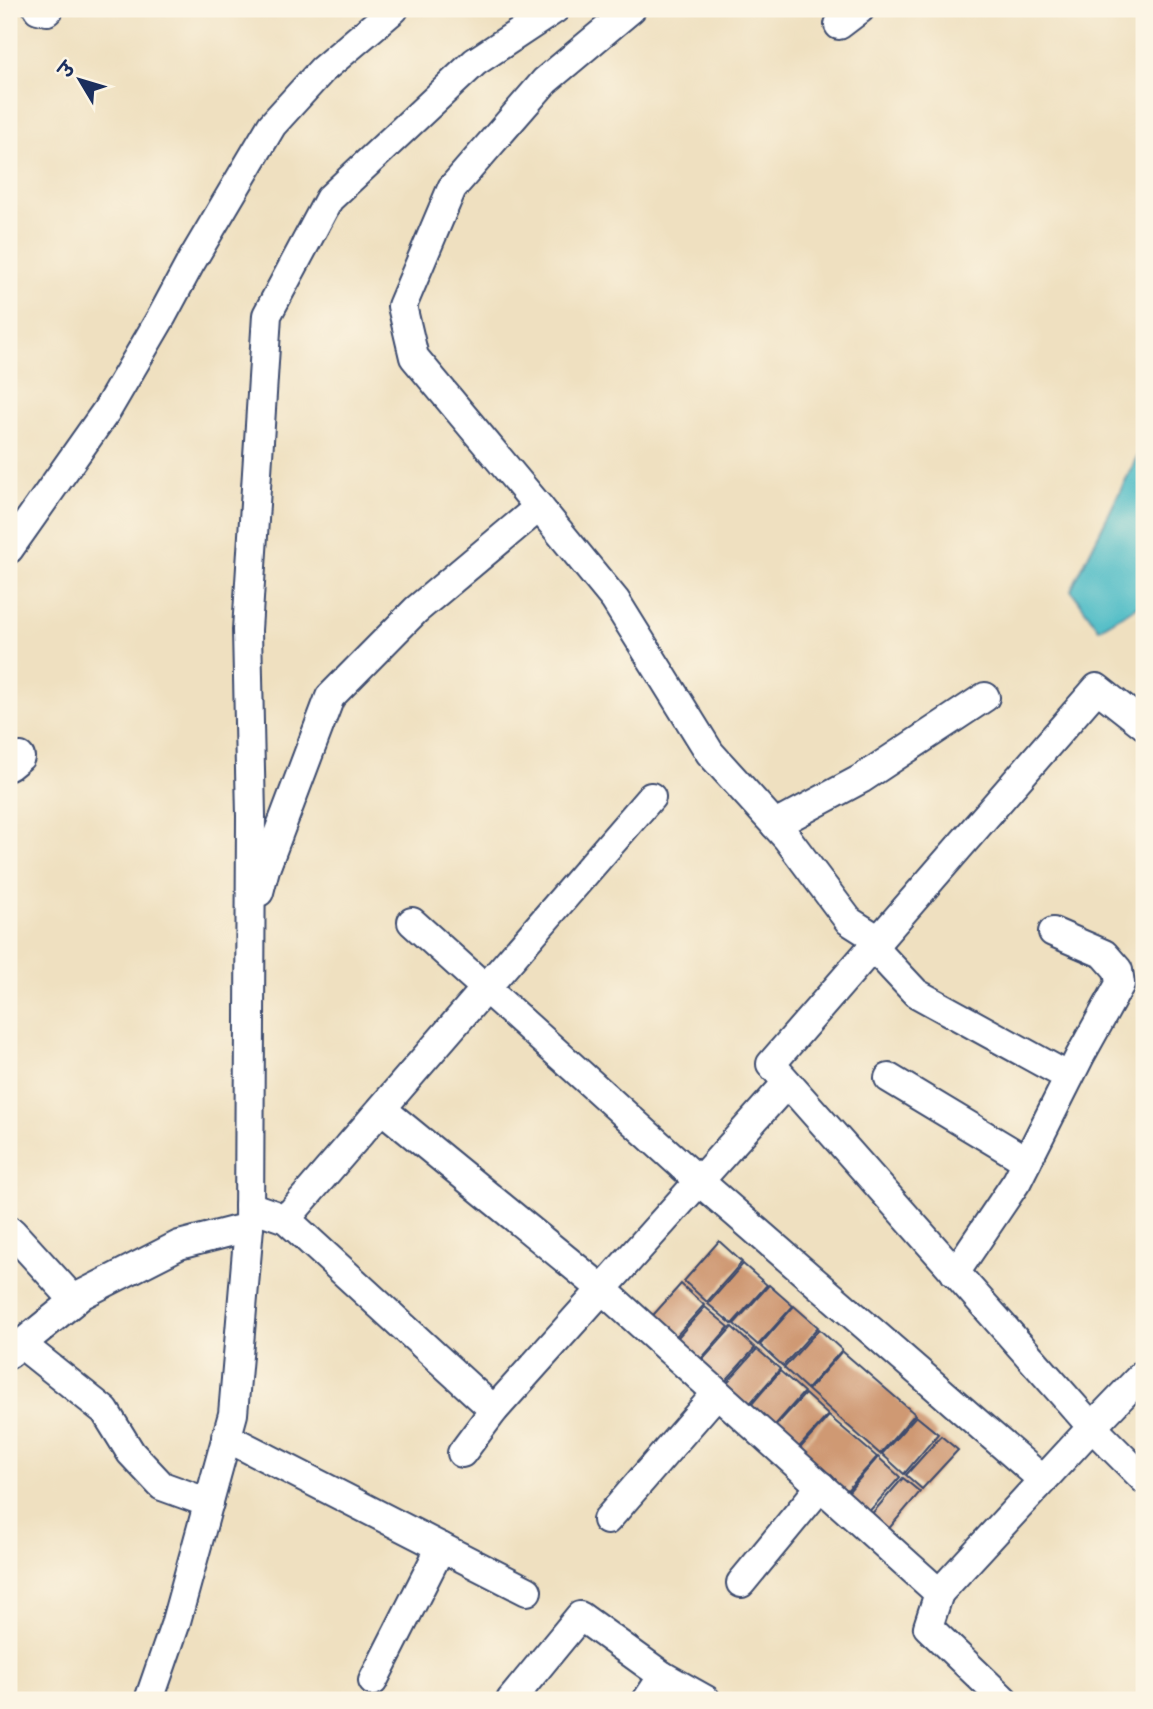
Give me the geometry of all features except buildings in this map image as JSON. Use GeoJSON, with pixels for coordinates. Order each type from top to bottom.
{"type":"FeatureCollection","features":[{"type":"Feature","properties":{"kind":"street"},"geometry":{"type":"LineString","coordinates":[[38,9],[49,9]]}},
{"type":"Feature","properties":{"kind":"street"},"geometry":{"type":"LineString","coordinates":[[9,549],[107,410],[272,125],[322,70],[394,9]]}},
{"type":"Feature","properties":{"kind":"street"},"geometry":{"type":"LineString","coordinates":[[149,1700],[175,1625],[233,1414],[249,1217],[251,816],[247,630],[267,315],[329,199],[475,62],[555,9]]}},
{"type":"Feature","properties":{"kind":"street"},"geometry":{"type":"LineString","coordinates":[[631,9],[545,81],[453,188],[402,306],[414,357],[615,600],[710,753],[787,838],[849,920],[876,944],[916,993],[1069,1077]]}},
{"type":"Feature","properties":{"kind":"street"},"geometry":{"type":"LineString","coordinates":[[251,925],[265,869],[330,697],[416,610],[539,507]]}},
{"type":"Feature","properties":{"kind":"street"},"geometry":{"type":"LineString","coordinates":[[1144,725],[1097,688],[771,1064],[1092,1427],[1144,1479]]}},
{"type":"Feature","properties":{"kind":"street"},"geometry":{"type":"LineString","coordinates":[[775,825],[861,779],[985,697]]}},
{"type":"Feature","properties":{"kind":"street"},"geometry":{"type":"LineString","coordinates":[[286,1219],[651,797]]}},
{"type":"Feature","properties":{"kind":"street"},"geometry":{"type":"LineString","coordinates":[[412,922],[699,1181],[1043,1480]]}},
{"type":"Feature","properties":{"kind":"street"},"geometry":{"type":"LineString","coordinates":[[955,1273],[1017,1181],[1069,1077],[1120,984],[1118,970],[1104,954],[1053,932]]}},
{"type":"Feature","properties":{"kind":"street"},"geometry":{"type":"LineString","coordinates":[[889,1078],[1027,1161]]}},
{"type":"Feature","properties":{"kind":"street"},"geometry":{"type":"LineString","coordinates":[[462,1453],[494,1410],[788,1083]]}},
{"type":"Feature","properties":{"kind":"street"},"geometry":{"type":"LineString","coordinates":[[382,1109],[603,1289],[939,1593]]}},
{"type":"Feature","properties":{"kind":"street"},"geometry":{"type":"LineString","coordinates":[[209,1503],[162,1486],[131,1453],[105,1411],[15,1349],[83,1294],[179,1245],[249,1217],[286,1219],[494,1410]]}},
{"type":"Feature","properties":{"kind":"street"},"geometry":{"type":"LineString","coordinates":[[9,1231],[74,1300]]}},
{"type":"Feature","properties":{"kind":"street"},"geometry":{"type":"LineString","coordinates":[[1004,1700],[928,1627],[939,1593],[1144,1373]]}},
{"type":"Feature","properties":{"kind":"street"},"geometry":{"type":"LineString","coordinates":[[607,1520],[717,1393]]}},
{"type":"Feature","properties":{"kind":"street"},"geometry":{"type":"LineString","coordinates":[[226,1437],[527,1591]]}},
{"type":"Feature","properties":{"kind":"street"},"geometry":{"type":"LineString","coordinates":[[741,1583],[821,1486]]}},
{"type":"Feature","properties":{"kind":"street"},"geometry":{"type":"LineString","coordinates":[[373,1681],[441,1547]]}},
{"type":"Feature","properties":{"kind":"street"},"geometry":{"type":"LineString","coordinates":[[510,1700],[580,1616],[663,1676],[706,1700]]}},
{"type":"Feature","properties":{"kind":"street"},"geometry":{"type":"LineString","coordinates":[[647,1700],[663,1676]]}},
{"type":"Feature","properties":{"kind":"water"},"geometry":{"type":"Polygon","coordinates":[[[1144,443],[1144,602],[1099,629],[1071,590],[1144,443]]]}}]}
